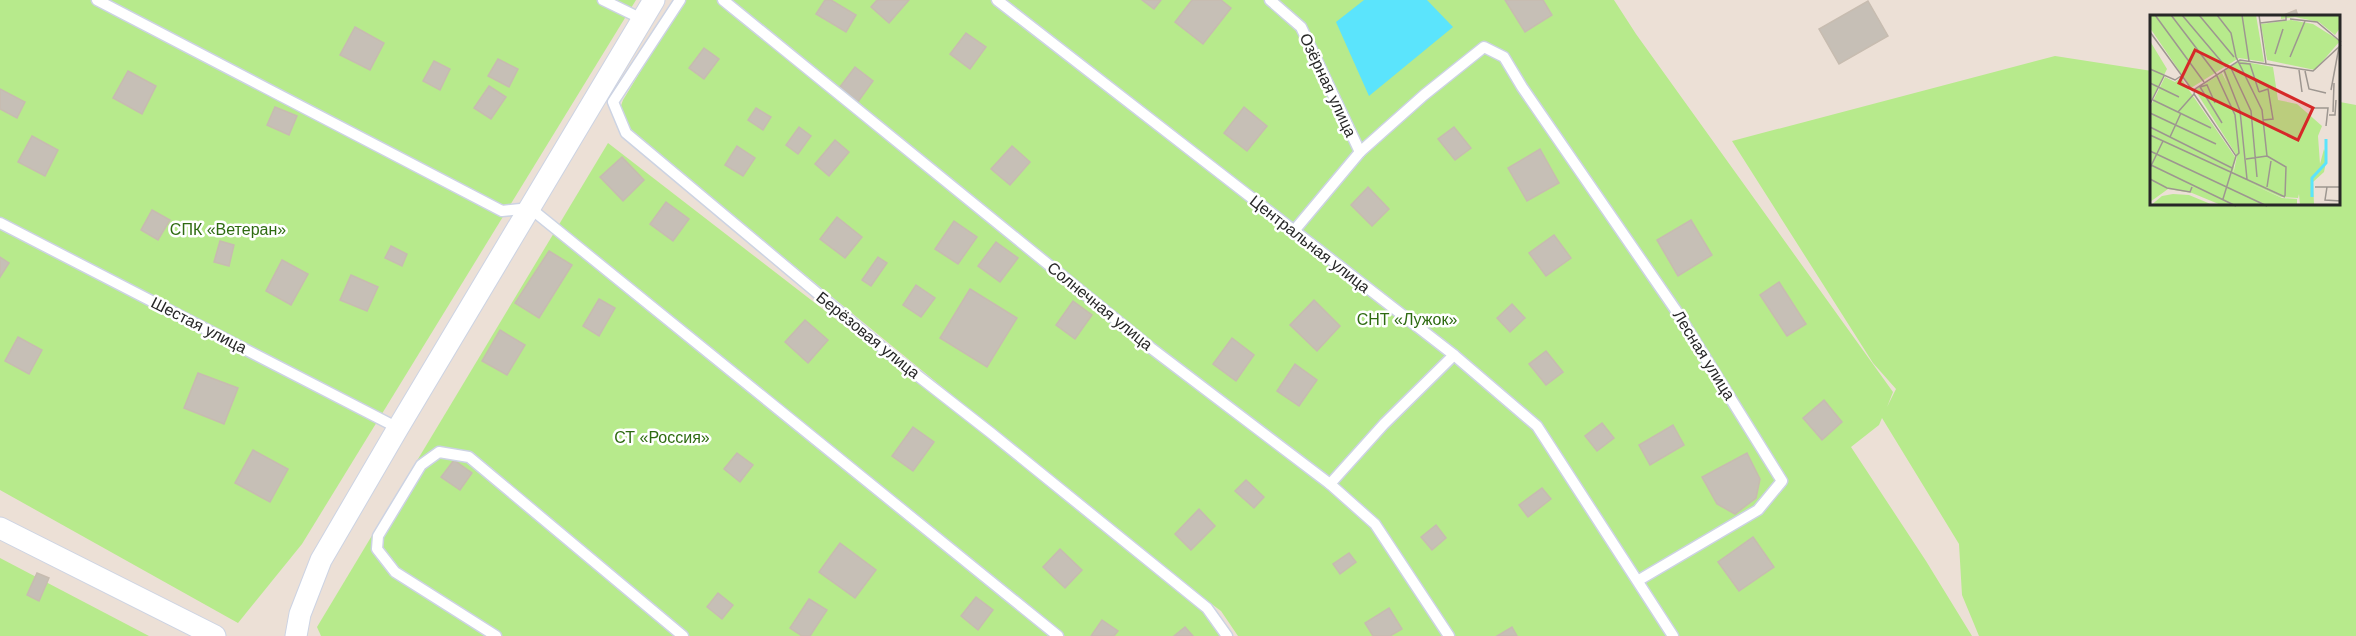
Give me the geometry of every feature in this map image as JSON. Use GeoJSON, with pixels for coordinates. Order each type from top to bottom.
{"type":"FeatureCollection","features":[{"type":"Feature","properties":{"kind":"street"},"geometry":{"type":"LineString","coordinates":[[296,636],[300,614],[321,560],[654,0]]}},
{"type":"Feature","properties":{"kind":"street"},"geometry":{"type":"LineString","coordinates":[[0,528],[215,636]]}},
{"type":"Feature","properties":{"kind":"lane"},"geometry":{"type":"LineString","coordinates":[[96,0],[502,211],[530,208],[1058,636]]}},
{"type":"Feature","properties":{"kind":"lane"},"geometry":{"type":"LineString","coordinates":[[603,0],[642,19]]}},
{"type":"Feature","properties":{"kind":"lane","name":"Берёзовая улица"},"geometry":{"type":"LineString","coordinates":[[680,0],[613,102],[626,134],[890,354],[1018,454],[1207,608],[1227,636]]}},
{"type":"Feature","properties":{"kind":"lane","name":"Солнечная улица"},"geometry":{"type":"LineString","coordinates":[[723,0],[1151,348],[1330,484],[1376,524],[1449,636]]}},
{"type":"Feature","properties":{"kind":"lane","name":"Центральная улица"},"geometry":{"type":"LineString","coordinates":[[997,0],[1454,355],[1537,426],[1639,580],[1673,636]]}},
{"type":"Feature","properties":{"kind":"lane","name":"Озёрная улица"},"geometry":{"type":"LineString","coordinates":[[1270,0],[1301,27],[1360,152],[1293,232]]}},
{"type":"Feature","properties":{"kind":"lane","name":"Лесная улица"},"geometry":{"type":"LineString","coordinates":[[1360,152],[1424,95],[1484,47],[1504,57],[1522,87],[1675,309],[1782,481],[1758,510],[1639,580]]}},
{"type":"Feature","properties":{"kind":"lane","name":"Шестая улица"},"geometry":{"type":"LineString","coordinates":[[0,223],[398,428]]}},
{"type":"Feature","properties":{"kind":"lane"},"geometry":{"type":"LineString","coordinates":[[1330,484],[1384,424],[1454,355]]}},
{"type":"Feature","properties":{"kind":"lane"},"geometry":{"type":"LineString","coordinates":[[495,636],[395,572],[377,549],[378,536],[421,465],[439,452],[469,457],[683,636]]}},
{"type":"Feature","properties":{"kind":"green space","name":"СПК «Ветеран»"},"geometry":{"type":"Polygon","coordinates":[[[0,0],[636,0],[302,544],[238,623],[0,490],[0,0]]]}},
{"type":"Feature","properties":{"kind":"green space","name":"СНТ «Лужок»"},"geometry":{"type":"Polygon","coordinates":[[[684,0],[1614,0],[1893,392],[1887,407],[1896,389],[1873,363],[1732,141],[2055,56],[2150,71],[2150,206],[2341,206],[2341,102],[2356,105],[2356,636],[1979,636],[1962,595],[1959,544],[1882,418],[1879,425],[1851,447],[1972,636],[1238,636],[1221,611],[1166,570],[616,120],[623,100],[684,0]]]}},
{"type":"Feature","properties":{"kind":"green space","name":"СТ «Россия»"},"geometry":{"type":"Polygon","coordinates":[[[608,143],[974,426],[1213,618],[1224,636],[321,636],[317,627],[608,143]]]}},
{"type":"Feature","properties":{"kind":"green space"},"geometry":{"type":"Polygon","coordinates":[[[0,558],[149,636],[0,636],[0,558]]]}},
{"type":"Feature","properties":{"kind":"water"},"geometry":{"type":"Polygon","coordinates":[[[1364,0],[1427,0],[1453,27],[1369,96],[1336,22],[1364,0]]]}},
{"type":"Feature","properties":{"kind":"building"},"geometry":{"type":"Polygon","coordinates":[[[825,0],[831,0],[856,15],[846,32],[816,14],[825,0]]]}},
{"type":"Feature","properties":{"kind":"building"},"geometry":{"type":"Polygon","coordinates":[[[877,0],[909,0],[889,23],[871,7],[877,0]]]}},
{"type":"Feature","properties":{"kind":"building"},"geometry":{"type":"Polygon","coordinates":[[[1142,0],[1161,0],[1154,9],[1142,0]]]}},
{"type":"Feature","properties":{"kind":"building"},"geometry":{"type":"Polygon","coordinates":[[[1192,0],[1221,0],[1231,8],[1203,44],[1175,22],[1192,0]]]}},
{"type":"Feature","properties":{"kind":"building"},"geometry":{"type":"Polygon","coordinates":[[[1505,0],[1543,0],[1552,15],[1525,32],[1505,0]]]}},
{"type":"Feature","properties":{"kind":"building"},"geometry":{"type":"Polygon","coordinates":[[[1868,1],[1888,36],[1839,64],[1819,29],[1868,1]]]}},
{"type":"Feature","properties":{"kind":"building"},"geometry":{"type":"Polygon","coordinates":[[[2296,10],[2298,15],[2284,15],[2296,10]]]}},
{"type":"Feature","properties":{"kind":"building"},"geometry":{"type":"Polygon","coordinates":[[[355,27],[384,43],[370,70],[340,55],[355,27]]]}},
{"type":"Feature","properties":{"kind":"building"},"geometry":{"type":"Polygon","coordinates":[[[966,33],[986,47],[970,69],[950,54],[966,33]]]}},
{"type":"Feature","properties":{"kind":"building"},"geometry":{"type":"Polygon","coordinates":[[[704,48],[719,59],[704,79],[689,68],[704,48]]]}},
{"type":"Feature","properties":{"kind":"building"},"geometry":{"type":"Polygon","coordinates":[[[498,59],[518,69],[509,87],[488,76],[498,59]]]}},
{"type":"Feature","properties":{"kind":"building"},"geometry":{"type":"Polygon","coordinates":[[[434,61],[450,69],[440,90],[423,81],[434,61]]]}},
{"type":"Feature","properties":{"kind":"building"},"geometry":{"type":"Polygon","coordinates":[[[855,67],[873,81],[855,106],[836,92],[855,67]]]}},
{"type":"Feature","properties":{"kind":"building"},"geometry":{"type":"Polygon","coordinates":[[[128,71],[156,86],[142,114],[113,98],[128,71]]]}},
{"type":"Feature","properties":{"kind":"building"},"geometry":{"type":"Polygon","coordinates":[[[489,86],[506,97],[491,119],[474,108],[489,86]]]}},
{"type":"Feature","properties":{"kind":"building"},"geometry":{"type":"Polygon","coordinates":[[[0,89],[25,102],[17,118],[0,109],[0,89]]]}},
{"type":"Feature","properties":{"kind":"building"},"geometry":{"type":"Polygon","coordinates":[[[275,107],[297,116],[289,135],[267,125],[275,107]]]}},
{"type":"Feature","properties":{"kind":"building"},"geometry":{"type":"Polygon","coordinates":[[[1244,107],[1267,126],[1247,151],[1224,133],[1244,107]]]}},
{"type":"Feature","properties":{"kind":"building"},"geometry":{"type":"Polygon","coordinates":[[[756,108],[771,117],[763,130],[748,120],[756,108]]]}},
{"type":"Feature","properties":{"kind":"building"},"geometry":{"type":"Polygon","coordinates":[[[799,127],[811,136],[798,154],[786,145],[799,127]]]}},
{"type":"Feature","properties":{"kind":"building"},"geometry":{"type":"Polygon","coordinates":[[[1454,127],[1471,148],[1455,160],[1438,139],[1454,127]]]}},
{"type":"Feature","properties":{"kind":"building"},"geometry":{"type":"Polygon","coordinates":[[[32,136],[58,150],[45,176],[18,162],[32,136]]]}},
{"type":"Feature","properties":{"kind":"building"},"geometry":{"type":"Polygon","coordinates":[[[835,140],[849,152],[829,176],[815,164],[835,140]]]}},
{"type":"Feature","properties":{"kind":"building"},"geometry":{"type":"Polygon","coordinates":[[[737,146],[755,158],[743,176],[725,165],[737,146]]]}},
{"type":"Feature","properties":{"kind":"building"},"geometry":{"type":"Polygon","coordinates":[[[1012,146],[1030,162],[1010,185],[991,169],[1012,146]]]}},
{"type":"Feature","properties":{"kind":"building"},"geometry":{"type":"Polygon","coordinates":[[[1540,149],[1559,183],[1527,201],[1508,168],[1540,149]]]}},
{"type":"Feature","properties":{"kind":"building"},"geometry":{"type":"Polygon","coordinates":[[[622,157],[644,180],[623,201],[600,177],[622,157]]]}},
{"type":"Feature","properties":{"kind":"building"},"geometry":{"type":"Polygon","coordinates":[[[1368,187],[1389,209],[1372,226],[1351,205],[1368,187]]]}},
{"type":"Feature","properties":{"kind":"building"},"geometry":{"type":"Polygon","coordinates":[[[666,202],[689,219],[673,241],[650,224],[666,202]]]}},
{"type":"Feature","properties":{"kind":"building"},"geometry":{"type":"Polygon","coordinates":[[[152,210],[170,220],[158,240],[141,230],[152,210]]]}},
{"type":"Feature","properties":{"kind":"building"},"geometry":{"type":"Polygon","coordinates":[[[837,217],[862,237],[845,258],[820,239],[837,217]]]}},
{"type":"Feature","properties":{"kind":"building"},"geometry":{"type":"Polygon","coordinates":[[[1691,220],[1712,255],[1678,276],[1657,240],[1691,220]]]}},
{"type":"Feature","properties":{"kind":"building"},"geometry":{"type":"Polygon","coordinates":[[[954,221],[977,237],[958,264],[935,249],[954,221]]]}},
{"type":"Feature","properties":{"kind":"building"},"geometry":{"type":"Polygon","coordinates":[[[1554,235],[1571,258],[1546,276],[1529,253],[1554,235]]]}},
{"type":"Feature","properties":{"kind":"building"},"geometry":{"type":"Polygon","coordinates":[[[220,241],[234,245],[229,266],[214,262],[220,241]]]}},
{"type":"Feature","properties":{"kind":"building"},"geometry":{"type":"Polygon","coordinates":[[[996,242],[1018,258],[1000,282],[978,266],[996,242]]]}},
{"type":"Feature","properties":{"kind":"building"},"geometry":{"type":"Polygon","coordinates":[[[391,246],[407,254],[402,266],[385,258],[391,246]]]}},
{"type":"Feature","properties":{"kind":"building"},"geometry":{"type":"Polygon","coordinates":[[[549,251],[572,265],[539,318],[515,303],[549,251]]]}},
{"type":"Feature","properties":{"kind":"building"},"geometry":{"type":"Polygon","coordinates":[[[0,257],[9,263],[0,277],[0,257]]]}},
{"type":"Feature","properties":{"kind":"building"},"geometry":{"type":"Polygon","coordinates":[[[878,257],[887,263],[871,286],[862,280],[878,257]]]}},
{"type":"Feature","properties":{"kind":"building"},"geometry":{"type":"Polygon","coordinates":[[[282,260],[308,274],[291,305],[266,291],[282,260]]]}},
{"type":"Feature","properties":{"kind":"building"},"geometry":{"type":"Polygon","coordinates":[[[351,275],[378,287],[367,311],[340,300],[351,275]]]}},
{"type":"Feature","properties":{"kind":"building"},"geometry":{"type":"Polygon","coordinates":[[[1779,282],[1806,324],[1787,336],[1760,295],[1779,282]]]}},
{"type":"Feature","properties":{"kind":"building"},"geometry":{"type":"Polygon","coordinates":[[[916,285],[935,298],[921,317],[903,305],[916,285]]]}},
{"type":"Feature","properties":{"kind":"building"},"geometry":{"type":"Polygon","coordinates":[[[970,289],[1017,318],[987,367],[940,338],[970,289]]]}},
{"type":"Feature","properties":{"kind":"building"},"geometry":{"type":"Polygon","coordinates":[[[599,299],[615,308],[599,336],[583,326],[599,299]]]}},
{"type":"Feature","properties":{"kind":"building"},"geometry":{"type":"Polygon","coordinates":[[[1314,300],[1340,326],[1317,351],[1290,325],[1314,300]]]}},
{"type":"Feature","properties":{"kind":"building"},"geometry":{"type":"Polygon","coordinates":[[[1073,301],[1092,315],[1075,339],[1056,325],[1073,301]]]}},
{"type":"Feature","properties":{"kind":"building"},"geometry":{"type":"Polygon","coordinates":[[[1512,304],[1525,318],[1510,332],[1497,318],[1512,304]]]}},
{"type":"Feature","properties":{"kind":"building"},"geometry":{"type":"Polygon","coordinates":[[[805,320],[828,340],[808,363],[785,342],[805,320]]]}},
{"type":"Feature","properties":{"kind":"building"},"geometry":{"type":"Polygon","coordinates":[[[500,330],[525,345],[507,375],[482,361],[500,330]]]}},
{"type":"Feature","properties":{"kind":"building"},"geometry":{"type":"Polygon","coordinates":[[[18,337],[42,350],[29,374],[5,361],[18,337]]]}},
{"type":"Feature","properties":{"kind":"building"},"geometry":{"type":"Polygon","coordinates":[[[1232,338],[1254,355],[1236,381],[1213,364],[1232,338]]]}},
{"type":"Feature","properties":{"kind":"building"},"geometry":{"type":"Polygon","coordinates":[[[1546,351],[1563,372],[1546,385],[1529,364],[1546,351]]]}},
{"type":"Feature","properties":{"kind":"building"},"geometry":{"type":"Polygon","coordinates":[[[1295,364],[1317,380],[1299,406],[1277,391],[1295,364]]]}},
{"type":"Feature","properties":{"kind":"building"},"geometry":{"type":"Polygon","coordinates":[[[198,373],[238,388],[224,424],[184,408],[198,373]]]}},
{"type":"Feature","properties":{"kind":"building"},"geometry":{"type":"Polygon","coordinates":[[[1824,400],[1842,422],[1822,440],[1803,418],[1824,400]]]}},
{"type":"Feature","properties":{"kind":"building"},"geometry":{"type":"Polygon","coordinates":[[[1602,423],[1614,438],[1597,451],[1585,436],[1602,423]]]}},
{"type":"Feature","properties":{"kind":"building"},"geometry":{"type":"Polygon","coordinates":[[[1673,425],[1684,445],[1650,465],[1639,445],[1673,425]]]}},
{"type":"Feature","properties":{"kind":"building"},"geometry":{"type":"Polygon","coordinates":[[[913,427],[934,442],[913,471],[892,456],[913,427]]]}},
{"type":"Feature","properties":{"kind":"building"},"geometry":{"type":"Polygon","coordinates":[[[253,450],[288,469],[270,502],[235,483],[253,450]]]}},
{"type":"Feature","properties":{"kind":"building"},"geometry":{"type":"Polygon","coordinates":[[[737,453],[753,465],[740,482],[724,469],[737,453]]]}},
{"type":"Feature","properties":{"kind":"building"},"geometry":{"type":"Polygon","coordinates":[[[1747,453],[1760,479],[1756,498],[1735,514],[1717,504],[1702,477],[1747,453]]]}},
{"type":"Feature","properties":{"kind":"building"},"geometry":{"type":"Polygon","coordinates":[[[454,460],[472,473],[460,490],[441,477],[454,460]]]}},
{"type":"Feature","properties":{"kind":"building"},"geometry":{"type":"Polygon","coordinates":[[[1246,480],[1264,497],[1254,508],[1235,491],[1246,480]]]}},
{"type":"Feature","properties":{"kind":"building"},"geometry":{"type":"Polygon","coordinates":[[[1542,488],[1551,499],[1528,517],[1519,505],[1542,488]]]}},
{"type":"Feature","properties":{"kind":"building"},"geometry":{"type":"Polygon","coordinates":[[[1199,509],[1215,526],[1191,550],[1175,534],[1199,509]]]}},
{"type":"Feature","properties":{"kind":"building"},"geometry":{"type":"Polygon","coordinates":[[[1436,525],[1446,538],[1432,550],[1421,537],[1436,525]]]}},
{"type":"Feature","properties":{"kind":"building"},"geometry":{"type":"Polygon","coordinates":[[[1753,537],[1774,567],[1739,591],[1718,562],[1753,537]]]}},
{"type":"Feature","properties":{"kind":"building"},"geometry":{"type":"Polygon","coordinates":[[[840,543],[876,570],[855,598],[819,572],[840,543]]]}},
{"type":"Feature","properties":{"kind":"building"},"geometry":{"type":"Polygon","coordinates":[[[1060,549],[1082,570],[1065,588],[1043,567],[1060,549]]]}},
{"type":"Feature","properties":{"kind":"building"},"geometry":{"type":"Polygon","coordinates":[[[1349,553],[1356,562],[1340,574],[1333,564],[1349,553]]]}},
{"type":"Feature","properties":{"kind":"building"},"geometry":{"type":"Polygon","coordinates":[[[37,573],[49,578],[39,601],[27,595],[37,573]]]}},
{"type":"Feature","properties":{"kind":"building"},"geometry":{"type":"Polygon","coordinates":[[[718,593],[733,605],[722,619],[707,607],[718,593]]]}},
{"type":"Feature","properties":{"kind":"building"},"geometry":{"type":"Polygon","coordinates":[[[976,597],[993,610],[978,630],[961,616],[976,597]]]}},
{"type":"Feature","properties":{"kind":"building"},"geometry":{"type":"Polygon","coordinates":[[[809,599],[827,610],[810,636],[802,636],[790,628],[809,599]]]}},
{"type":"Feature","properties":{"kind":"building"},"geometry":{"type":"Polygon","coordinates":[[[1389,608],[1402,629],[1390,636],[1373,636],[1365,623],[1389,608]]]}},
{"type":"Feature","properties":{"kind":"building"},"geometry":{"type":"Polygon","coordinates":[[[1102,620],[1118,631],[1114,636],[1091,636],[1102,620]]]}},
{"type":"Feature","properties":{"kind":"building"},"geometry":{"type":"Polygon","coordinates":[[[1185,627],[1193,636],[1174,636],[1185,627]]]}},
{"type":"Feature","properties":{"kind":"building"},"geometry":{"type":"Polygon","coordinates":[[[1512,627],[1517,636],[1497,636],[1512,627]]]}}]}
